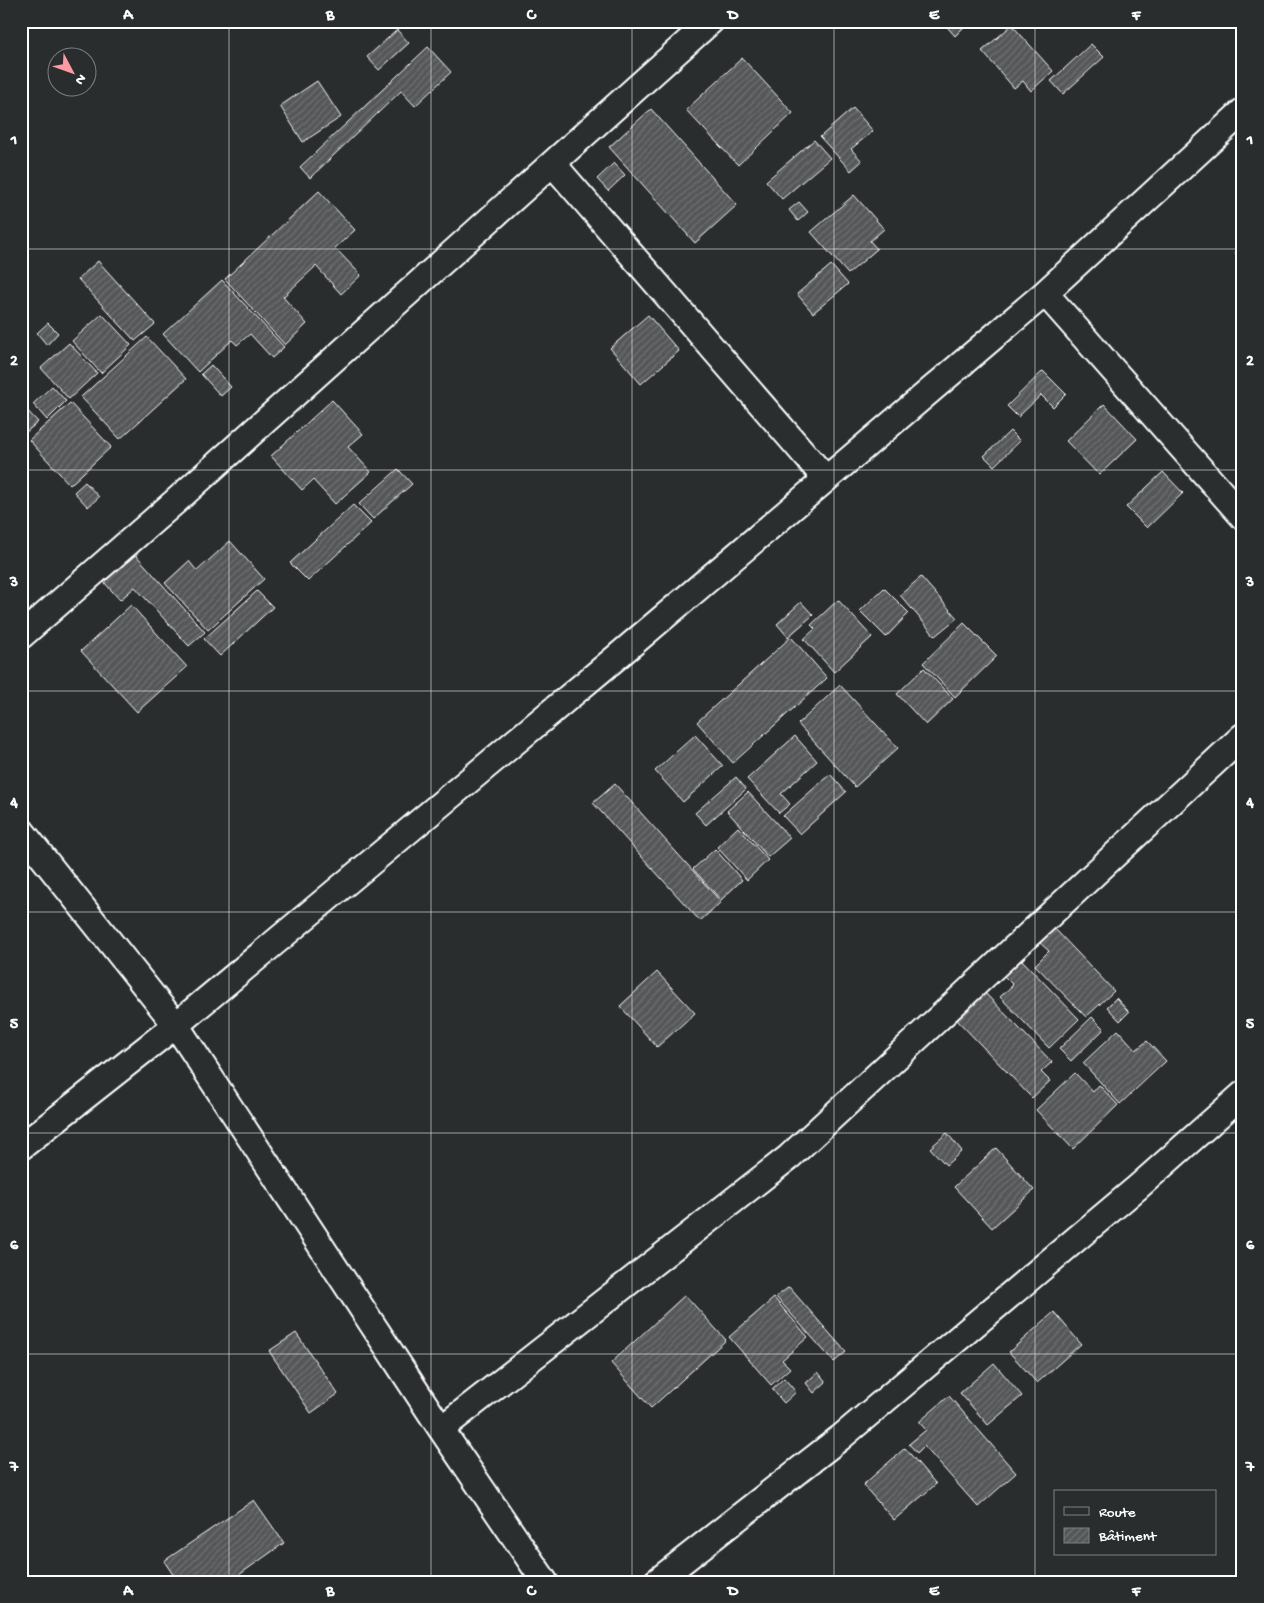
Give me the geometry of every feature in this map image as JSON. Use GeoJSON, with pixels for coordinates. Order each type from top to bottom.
{"type":"FeatureCollection","features":[{"type":"Feature","properties":{"kind":"street"},"geometry":{"type":"LineString","coordinates":[[21,636],[184,494],[711,21]]}},
{"type":"Feature","properties":{"kind":"street"},"geometry":{"type":"LineString","coordinates":[[21,1147],[176,1025],[826,479],[1045,293],[1243,111]]}},
{"type":"Feature","properties":{"kind":"street"},"geometry":{"type":"LineString","coordinates":[[553,164],[826,479]]}},
{"type":"Feature","properties":{"kind":"street"},"geometry":{"type":"LineString","coordinates":[[1045,293],[1243,517]]}},
{"type":"Feature","properties":{"kind":"street"},"geometry":{"type":"LineString","coordinates":[[441,1429],[789,1157],[1243,736]]}},
{"type":"Feature","properties":{"kind":"street"},"geometry":{"type":"LineString","coordinates":[[21,830],[176,1025],[441,1429],[545,1582]]}},
{"type":"Feature","properties":{"kind":"street"},"geometry":{"type":"LineString","coordinates":[[656,1582],[840,1438],[1138,1188],[1243,1094]]}},
{"type":"Feature","properties":{"kind":"building"},"geometry":{"type":"Polygon","coordinates":[[[942,21],[970,21],[955,36],[942,21]]]}},
{"type":"Feature","properties":{"kind":"building"},"geometry":{"type":"Polygon","coordinates":[[[1012,25],[1053,71],[1031,91],[1023,81],[1014,88],[982,51],[1012,25]]]}},
{"type":"Feature","properties":{"kind":"building"},"geometry":{"type":"Polygon","coordinates":[[[397,30],[409,43],[379,70],[367,57],[397,30]]]}},
{"type":"Feature","properties":{"kind":"building"},"geometry":{"type":"Polygon","coordinates":[[[1091,44],[1104,57],[1063,94],[1051,81],[1091,44]]]}},
{"type":"Feature","properties":{"kind":"building"},"geometry":{"type":"Polygon","coordinates":[[[428,47],[451,72],[415,106],[401,91],[310,178],[300,167],[428,47]]]}},
{"type":"Feature","properties":{"kind":"building"},"geometry":{"type":"Polygon","coordinates":[[[742,58],[793,113],[738,165],[686,110],[742,58]]]}},
{"type":"Feature","properties":{"kind":"building"},"geometry":{"type":"Polygon","coordinates":[[[317,81],[341,117],[303,142],[280,106],[317,81]]]}},
{"type":"Feature","properties":{"kind":"building"},"geometry":{"type":"Polygon","coordinates":[[[853,108],[873,131],[851,149],[862,161],[851,171],[820,137],[853,108]]]}},
{"type":"Feature","properties":{"kind":"building"},"geometry":{"type":"Polygon","coordinates":[[[651,109],[737,205],[695,243],[609,147],[651,109]]]}},
{"type":"Feature","properties":{"kind":"building"},"geometry":{"type":"Polygon","coordinates":[[[814,140],[830,158],[782,199],[766,181],[814,140]]]}},
{"type":"Feature","properties":{"kind":"building"},"geometry":{"type":"Polygon","coordinates":[[[614,163],[625,175],[608,191],[597,179],[614,163]]]}},
{"type":"Feature","properties":{"kind":"building"},"geometry":{"type":"Polygon","coordinates":[[[319,191],[355,230],[335,248],[361,275],[341,294],[316,266],[283,297],[307,324],[285,345],[225,279],[319,191]]]}},
{"type":"Feature","properties":{"kind":"building"},"geometry":{"type":"Polygon","coordinates":[[[854,195],[884,229],[870,241],[877,249],[848,274],[811,232],[854,195]]]}},
{"type":"Feature","properties":{"kind":"building"},"geometry":{"type":"Polygon","coordinates":[[[799,202],[808,212],[798,221],[789,210],[799,202]]]}},
{"type":"Feature","properties":{"kind":"building"},"geometry":{"type":"Polygon","coordinates":[[[1243,245],[1243,261],[1235,253],[1243,245]]]}},
{"type":"Feature","properties":{"kind":"building"},"geometry":{"type":"Polygon","coordinates":[[[98,261],[155,324],[135,341],[78,279],[98,261]]]}},
{"type":"Feature","properties":{"kind":"building"},"geometry":{"type":"Polygon","coordinates":[[[831,265],[848,284],[813,313],[797,294],[831,265]]]}},
{"type":"Feature","properties":{"kind":"building"},"geometry":{"type":"Polygon","coordinates":[[[222,280],[284,347],[272,358],[250,334],[237,345],[232,340],[198,372],[163,334],[222,280]]]}},
{"type":"Feature","properties":{"kind":"building"},"geometry":{"type":"Polygon","coordinates":[[[102,314],[131,345],[101,373],[72,341],[102,314]]]}},
{"type":"Feature","properties":{"kind":"building"},"geometry":{"type":"Polygon","coordinates":[[[648,315],[679,351],[641,384],[610,348],[648,315]]]}},
{"type":"Feature","properties":{"kind":"building"},"geometry":{"type":"Polygon","coordinates":[[[48,323],[58,333],[47,345],[37,333],[48,323]]]}},
{"type":"Feature","properties":{"kind":"building"},"geometry":{"type":"Polygon","coordinates":[[[147,337],[186,379],[120,439],[81,397],[147,337]]]}},
{"type":"Feature","properties":{"kind":"building"},"geometry":{"type":"Polygon","coordinates":[[[69,343],[97,373],[69,399],[41,368],[69,343]]]}},
{"type":"Feature","properties":{"kind":"building"},"geometry":{"type":"Polygon","coordinates":[[[211,365],[231,387],[221,396],[201,374],[211,365]]]}},
{"type":"Feature","properties":{"kind":"building"},"geometry":{"type":"Polygon","coordinates":[[[1043,371],[1066,394],[1053,407],[1041,395],[1018,417],[1007,406],[1043,371]]]}},
{"type":"Feature","properties":{"kind":"building"},"geometry":{"type":"Polygon","coordinates":[[[52,386],[66,401],[47,420],[33,404],[52,386]]]}},
{"type":"Feature","properties":{"kind":"building"},"geometry":{"type":"Polygon","coordinates":[[[21,392],[28,399],[22,405],[38,422],[25,433],[21,429],[21,392]]]}},
{"type":"Feature","properties":{"kind":"building"},"geometry":{"type":"Polygon","coordinates":[[[332,400],[363,434],[348,447],[371,472],[335,504],[313,480],[302,490],[271,456],[332,400]]]}},
{"type":"Feature","properties":{"kind":"building"},"geometry":{"type":"Polygon","coordinates":[[[70,403],[111,447],[70,485],[29,440],[70,403]]]}},
{"type":"Feature","properties":{"kind":"building"},"geometry":{"type":"Polygon","coordinates":[[[1104,404],[1137,439],[1099,475],[1066,441],[1104,404]]]}},
{"type":"Feature","properties":{"kind":"building"},"geometry":{"type":"Polygon","coordinates":[[[1010,431],[1020,441],[994,466],[984,456],[1010,431]]]}},
{"type":"Feature","properties":{"kind":"building"},"geometry":{"type":"Polygon","coordinates":[[[398,469],[412,484],[373,519],[359,504],[398,469]]]}},
{"type":"Feature","properties":{"kind":"building"},"geometry":{"type":"Polygon","coordinates":[[[1163,472],[1183,493],[1147,528],[1126,507],[1163,472]]]}},
{"type":"Feature","properties":{"kind":"building"},"geometry":{"type":"Polygon","coordinates":[[[85,482],[99,497],[88,507],[74,492],[85,482]]]}},
{"type":"Feature","properties":{"kind":"building"},"geometry":{"type":"Polygon","coordinates":[[[353,505],[371,523],[308,581],[290,563],[353,505]]]}},
{"type":"Feature","properties":{"kind":"building"},"geometry":{"type":"Polygon","coordinates":[[[230,541],[264,579],[208,630],[165,583],[189,561],[197,571],[230,541]]]}},
{"type":"Feature","properties":{"kind":"building"},"geometry":{"type":"Polygon","coordinates":[[[135,554],[205,632],[189,646],[135,587],[120,600],[104,582],[135,554]]]}},
{"type":"Feature","properties":{"kind":"building"},"geometry":{"type":"Polygon","coordinates":[[[921,577],[957,618],[935,636],[900,595],[921,577]]]}},
{"type":"Feature","properties":{"kind":"building"},"geometry":{"type":"Polygon","coordinates":[[[884,588],[909,613],[886,637],[860,611],[884,588]]]}},
{"type":"Feature","properties":{"kind":"building"},"geometry":{"type":"Polygon","coordinates":[[[257,591],[273,607],[220,656],[204,639],[257,591]]]}},
{"type":"Feature","properties":{"kind":"building"},"geometry":{"type":"Polygon","coordinates":[[[838,600],[872,637],[834,672],[804,639],[815,629],[811,625],[838,600]]]}},
{"type":"Feature","properties":{"kind":"building"},"geometry":{"type":"Polygon","coordinates":[[[801,602],[813,615],[788,637],[777,624],[801,602]]]}},
{"type":"Feature","properties":{"kind":"building"},"geometry":{"type":"Polygon","coordinates":[[[131,605],[187,667],[137,712],[81,651],[131,605]]]}},
{"type":"Feature","properties":{"kind":"building"},"geometry":{"type":"Polygon","coordinates":[[[964,623],[997,656],[955,697],[923,663],[964,623]]]}},
{"type":"Feature","properties":{"kind":"building"},"geometry":{"type":"Polygon","coordinates":[[[791,637],[827,678],[733,763],[697,722],[791,637]]]}},
{"type":"Feature","properties":{"kind":"building"},"geometry":{"type":"Polygon","coordinates":[[[924,668],[953,699],[926,725],[897,694],[924,668]]]}},
{"type":"Feature","properties":{"kind":"building"},"geometry":{"type":"Polygon","coordinates":[[[840,685],[898,748],[855,787],[798,724],[840,685]]]}},
{"type":"Feature","properties":{"kind":"building"},"geometry":{"type":"Polygon","coordinates":[[[695,735],[723,766],[683,802],[655,771],[695,735]]]}},
{"type":"Feature","properties":{"kind":"building"},"geometry":{"type":"Polygon","coordinates":[[[795,736],[817,761],[781,794],[790,804],[779,813],[747,779],[795,736]]]}},
{"type":"Feature","properties":{"kind":"building"},"geometry":{"type":"Polygon","coordinates":[[[830,774],[846,792],[800,834],[783,816],[830,774]]]}},
{"type":"Feature","properties":{"kind":"building"},"geometry":{"type":"Polygon","coordinates":[[[736,777],[746,789],[706,825],[695,813],[736,777]]]}},
{"type":"Feature","properties":{"kind":"building"},"geometry":{"type":"Polygon","coordinates":[[[615,784],[721,902],[700,921],[593,803],[615,784]]]}},
{"type":"Feature","properties":{"kind":"building"},"geometry":{"type":"Polygon","coordinates":[[[748,792],[790,838],[768,857],[727,811],[748,792]]]}},
{"type":"Feature","properties":{"kind":"building"},"geometry":{"type":"Polygon","coordinates":[[[738,827],[768,860],[747,880],[717,847],[738,827]]]}},
{"type":"Feature","properties":{"kind":"building"},"geometry":{"type":"Polygon","coordinates":[[[715,849],[742,880],[721,900],[693,869],[715,849]]]}},
{"type":"Feature","properties":{"kind":"building"},"geometry":{"type":"Polygon","coordinates":[[[1054,928],[1114,991],[1086,1017],[1035,965],[1049,951],[1039,942],[1054,928]]]}},
{"type":"Feature","properties":{"kind":"building"},"geometry":{"type":"Polygon","coordinates":[[[1020,958],[1079,1019],[1049,1048],[1000,997],[1013,985],[1003,975],[1020,958]]]}},
{"type":"Feature","properties":{"kind":"building"},"geometry":{"type":"Polygon","coordinates":[[[657,972],[695,1013],[657,1047],[620,1006],[657,972]]]}},
{"type":"Feature","properties":{"kind":"building"},"geometry":{"type":"Polygon","coordinates":[[[983,991],[1052,1062],[1041,1072],[1050,1081],[1032,1098],[955,1018],[983,991]]]}},
{"type":"Feature","properties":{"kind":"building"},"geometry":{"type":"Polygon","coordinates":[[[1116,998],[1129,1012],[1120,1021],[1107,1007],[1116,998]]]}},
{"type":"Feature","properties":{"kind":"building"},"geometry":{"type":"Polygon","coordinates":[[[1092,1017],[1104,1029],[1071,1061],[1059,1049],[1092,1017]]]}},
{"type":"Feature","properties":{"kind":"building"},"geometry":{"type":"Polygon","coordinates":[[[1118,1030],[1136,1050],[1147,1041],[1166,1061],[1120,1104],[1083,1063],[1118,1030]]]}},
{"type":"Feature","properties":{"kind":"building"},"geometry":{"type":"Polygon","coordinates":[[[1075,1073],[1093,1092],[1099,1085],[1118,1105],[1073,1149],[1036,1110],[1075,1073]]]}},
{"type":"Feature","properties":{"kind":"building"},"geometry":{"type":"Polygon","coordinates":[[[947,1133],[962,1151],[946,1165],[930,1148],[947,1133]]]}},
{"type":"Feature","properties":{"kind":"building"},"geometry":{"type":"Polygon","coordinates":[[[996,1148],[1034,1190],[992,1228],[954,1187],[996,1148]]]}},
{"type":"Feature","properties":{"kind":"building"},"geometry":{"type":"Polygon","coordinates":[[[789,1287],[846,1352],[834,1362],[776,1297],[789,1287]]]}},
{"type":"Feature","properties":{"kind":"building"},"geometry":{"type":"Polygon","coordinates":[[[685,1295],[726,1340],[651,1408],[611,1363],[685,1295]]]}},
{"type":"Feature","properties":{"kind":"building"},"geometry":{"type":"Polygon","coordinates":[[[774,1298],[808,1337],[782,1360],[790,1368],[771,1385],[729,1337],[774,1298]]]}},
{"type":"Feature","properties":{"kind":"building"},"geometry":{"type":"Polygon","coordinates":[[[1054,1312],[1081,1344],[1037,1383],[1009,1352],[1054,1312]]]}},
{"type":"Feature","properties":{"kind":"building"},"geometry":{"type":"Polygon","coordinates":[[[296,1333],[338,1394],[311,1413],[269,1351],[296,1333]]]}},
{"type":"Feature","properties":{"kind":"building"},"geometry":{"type":"Polygon","coordinates":[[[994,1363],[1022,1396],[988,1425],[960,1393],[994,1363]]]}},
{"type":"Feature","properties":{"kind":"building"},"geometry":{"type":"Polygon","coordinates":[[[818,1372],[826,1382],[814,1393],[806,1383],[818,1372]]]}},
{"type":"Feature","properties":{"kind":"building"},"geometry":{"type":"Polygon","coordinates":[[[784,1378],[796,1392],[784,1403],[772,1389],[784,1378]]]}},
{"type":"Feature","properties":{"kind":"building"},"geometry":{"type":"Polygon","coordinates":[[[949,1396],[1016,1473],[978,1507],[924,1446],[917,1453],[909,1444],[926,1430],[919,1422],[949,1396]]]}},
{"type":"Feature","properties":{"kind":"building"},"geometry":{"type":"Polygon","coordinates":[[[905,1448],[936,1484],[894,1520],[863,1485],[905,1448]]]}},
{"type":"Feature","properties":{"kind":"building"},"geometry":{"type":"Polygon","coordinates":[[[254,1500],[284,1543],[229,1582],[178,1582],[164,1561],[254,1500]]]}}]}
